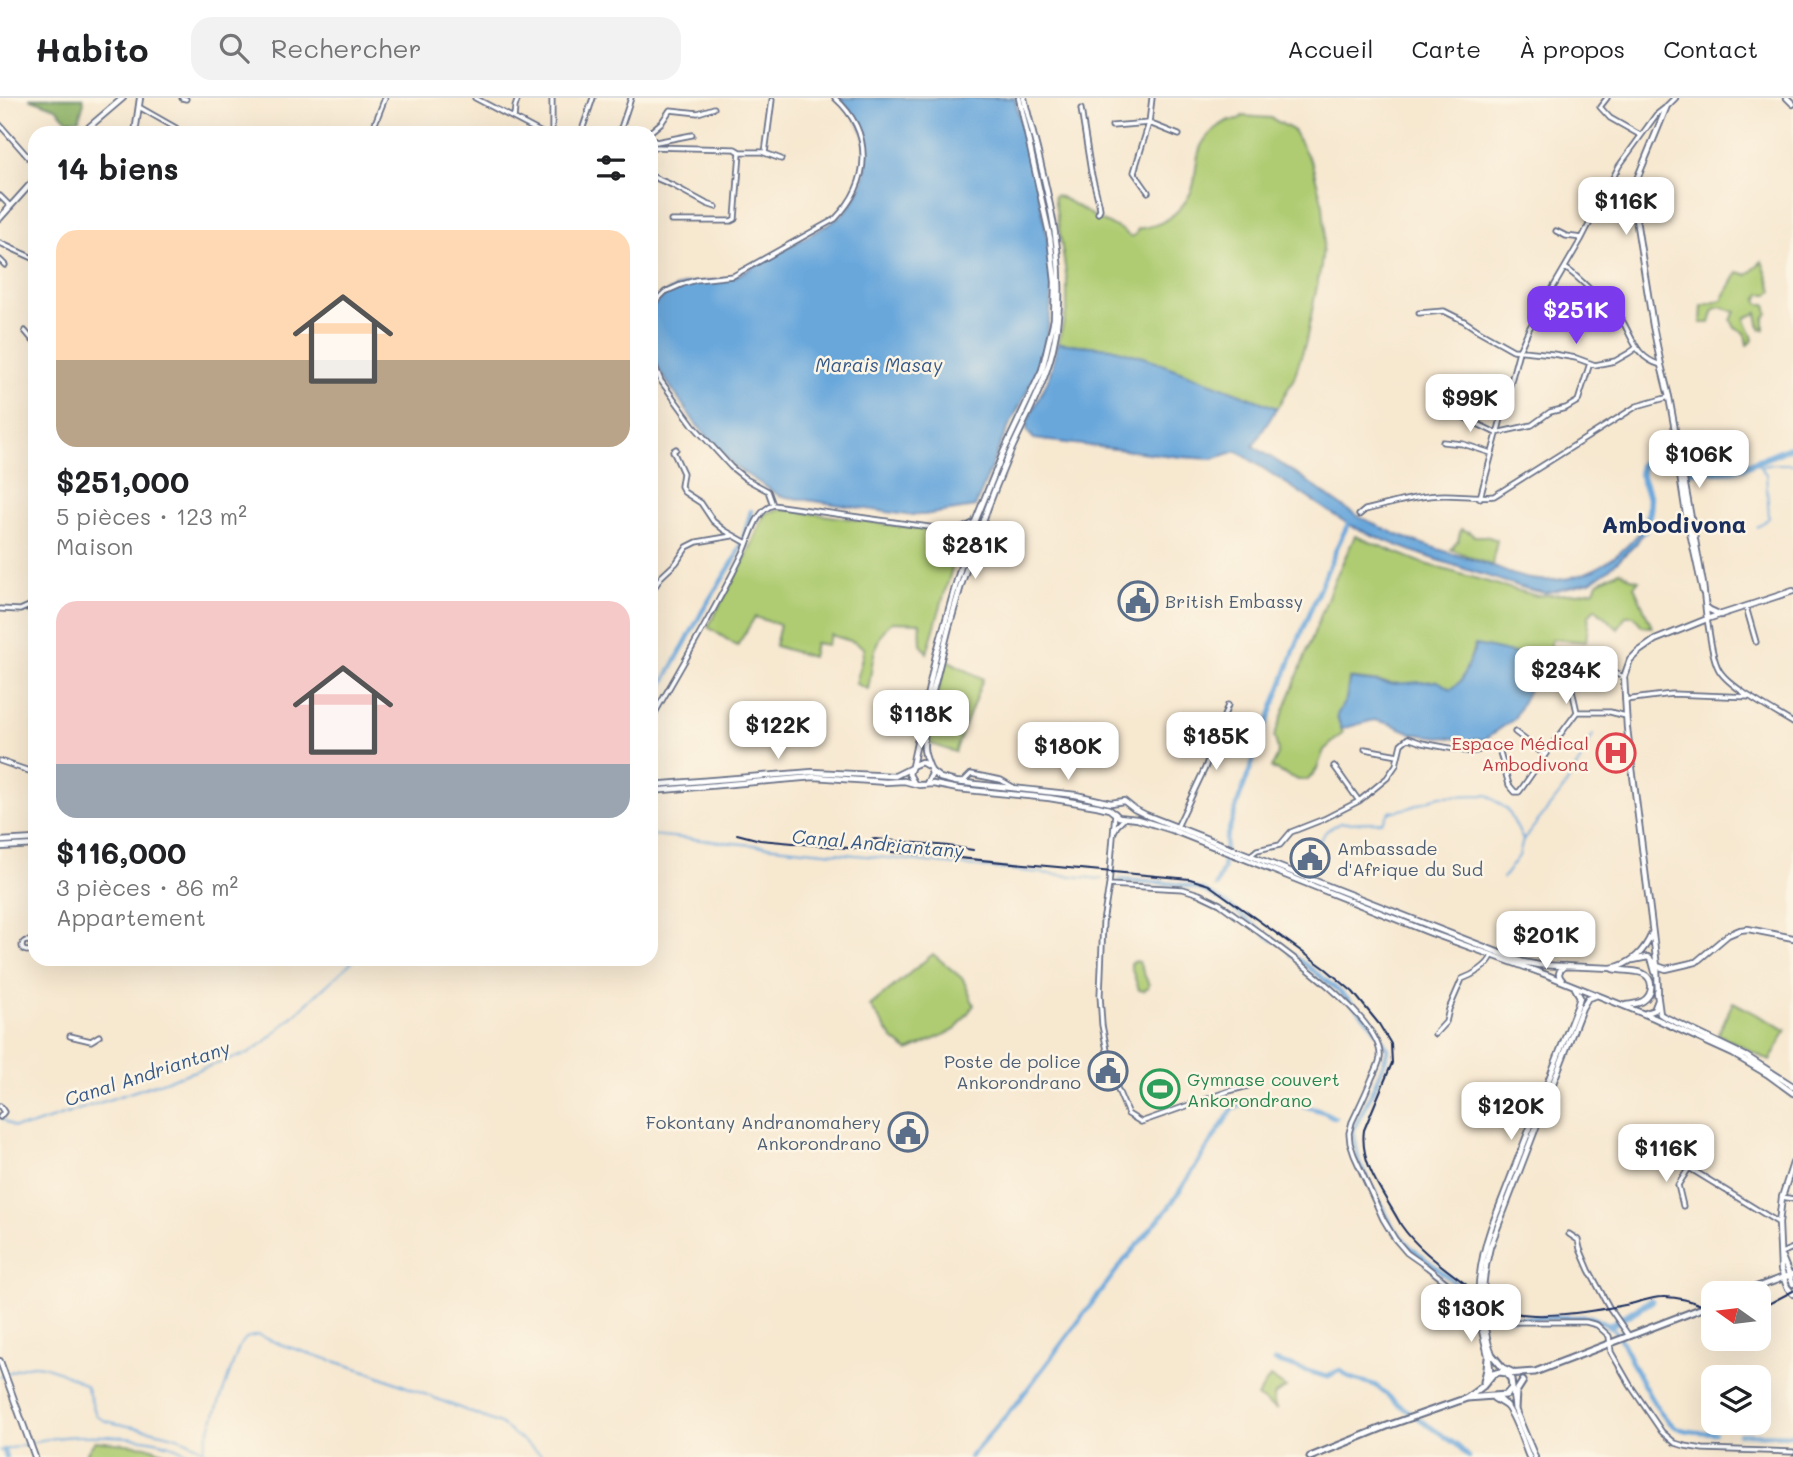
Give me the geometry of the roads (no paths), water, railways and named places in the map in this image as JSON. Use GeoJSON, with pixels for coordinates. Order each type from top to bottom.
{"type":"FeatureCollection","features":[{"type":"Feature","properties":{"kind":"main road"},"geometry":{"type":"LineString","coordinates":[[90,126],[123,98]]}},
{"type":"Feature","properties":{"kind":"main road"},"geometry":{"type":"LineString","coordinates":[[136,126],[140,98]]}},
{"type":"Feature","properties":{"kind":"main road"},"geometry":{"type":"LineString","coordinates":[[1019,98],[1042,185]]}},
{"type":"Feature","properties":{"kind":"main road"},"geometry":{"type":"LineString","coordinates":[[914,783],[909,774],[936,655],[975,522],[1003,453],[1047,373],[1055,339],[1060,301],[1059,261],[1024,98]]}},
{"type":"Feature","properties":{"kind":"main road"},"geometry":{"type":"LineString","coordinates":[[1675,98],[1667,106],[1637,179],[1634,194],[1639,238],[1703,584],[1707,619]]}},
{"type":"Feature","properties":{"kind":"main road"},"geometry":{"type":"LineString","coordinates":[[1787,98],[1793,104]]}},
{"type":"Feature","properties":{"kind":"main road"},"geometry":{"type":"LineString","coordinates":[[0,218],[28,187]]}},
{"type":"Feature","properties":{"kind":"main road"},"geometry":{"type":"LineString","coordinates":[[926,783],[931,778],[924,752],[927,724],[957,598],[986,509],[1031,403]]}},
{"type":"Feature","properties":{"kind":"main road"},"geometry":{"type":"LineString","coordinates":[[1793,591],[1707,619],[1647,645],[1630,660],[1624,677],[1626,716],[1660,1014],[1746,1056],[1793,1086]]}},
{"type":"Feature","properties":{"kind":"main road"},"geometry":{"type":"LineString","coordinates":[[1706,607],[1722,615]]}},
{"type":"Feature","properties":{"kind":"main road"},"geometry":{"type":"LineString","coordinates":[[658,787],[812,772],[895,776],[921,762],[940,778],[962,783],[1063,794],[1111,803],[1126,802],[1146,815],[1225,848],[1639,1012],[1733,1054],[1793,1093]]}},
{"type":"Feature","properties":{"kind":"main road"},"geometry":{"type":"LineString","coordinates":[[658,788],[814,777],[904,781],[919,785],[926,783],[1097,806],[1119,817],[1155,824],[1251,855],[1494,954],[1523,962],[1613,968],[1647,976],[1652,990],[1647,999],[1636,1004],[1622,1005]]}},
{"type":"Feature","properties":{"kind":"main road"},"geometry":{"type":"LineString","coordinates":[[1115,813],[1118,802]]}},
{"type":"Feature","properties":{"kind":"main road"},"geometry":{"type":"LineString","coordinates":[[1126,818],[1131,807]]}},
{"type":"Feature","properties":{"kind":"main road"},"geometry":{"type":"LineString","coordinates":[[0,841],[28,839]]}},
{"type":"Feature","properties":{"kind":"main road"},"geometry":{"type":"LineString","coordinates":[[0,847],[28,845]]}},
{"type":"Feature","properties":{"kind":"main road"},"geometry":{"type":"LineString","coordinates":[[1657,977],[1666,969],[1696,962],[1736,931],[1748,929],[1793,938]]}},
{"type":"Feature","properties":{"kind":"main road"},"geometry":{"type":"LineString","coordinates":[[1639,957],[1652,933]]}},
{"type":"Feature","properties":{"kind":"main road"},"geometry":{"type":"LineString","coordinates":[[1613,968],[1639,957],[1646,950],[1651,950],[1656,964],[1666,969]]}},
{"type":"Feature","properties":{"kind":"main road"},"geometry":{"type":"LineString","coordinates":[[1639,957],[1648,957],[1652,961],[1658,995],[1654,1010],[1639,1012]]}},
{"type":"Feature","properties":{"kind":"main road"},"geometry":{"type":"LineString","coordinates":[[1542,973],[1549,974],[1549,965]]}},
{"type":"Feature","properties":{"kind":"main road"},"geometry":{"type":"LineString","coordinates":[[1563,982],[1559,972],[1565,966]]}},
{"type":"Feature","properties":{"kind":"main road"},"geometry":{"type":"LineString","coordinates":[[1480,1393],[1490,1374],[1490,1357],[1481,1314],[1479,1274],[1485,1246],[1580,997],[1573,986]]}},
{"type":"Feature","properties":{"kind":"main road"},"geometry":{"type":"LineString","coordinates":[[1480,1295],[1493,1237],[1582,1008],[1588,998],[1603,997]]}},
{"type":"Feature","properties":{"kind":"main road"},"geometry":{"type":"LineString","coordinates":[[1793,1163],[1782,1197],[1779,1223],[1781,1264],[1793,1284]]}},
{"type":"Feature","properties":{"kind":"main road"},"geometry":{"type":"LineString","coordinates":[[1771,1282],[1789,1276]]}},
{"type":"Feature","properties":{"kind":"main road"},"geometry":{"type":"LineString","coordinates":[[1789,1276],[1787,1287],[1793,1294]]}},
{"type":"Feature","properties":{"kind":"main road"},"geometry":{"type":"LineString","coordinates":[[1310,1457],[1480,1393],[1503,1397],[1522,1377],[1701,1309]]}},
{"type":"Feature","properties":{"kind":"main road"},"geometry":{"type":"LineString","coordinates":[[1490,1357],[1513,1382],[1515,1409],[1535,1457]]}},
{"type":"Feature","properties":{"kind":"main road"},"geometry":{"type":"LineString","coordinates":[[1490,1357],[1503,1368],[1522,1377]]}},
{"type":"Feature","properties":{"kind":"main road"},"geometry":{"type":"LineString","coordinates":[[1480,1393],[1490,1357]]}},
{"type":"Feature","properties":{"kind":"main road"},"geometry":{"type":"LineString","coordinates":[[1,1363],[35,1457]]}},
{"type":"Feature","properties":{"kind":"main road"},"geometry":{"type":"LineString","coordinates":[[1522,1377],[1496,1372],[1488,1380],[1488,1388],[1507,1406],[1529,1457]]}},
{"type":"Feature","properties":{"kind":"main road"},"geometry":{"type":"LineString","coordinates":[[1515,1409],[1516,1392],[1522,1377]]}},
{"type":"Feature","properties":{"kind":"main road"},"geometry":{"type":"LineString","coordinates":[[1480,1393],[1507,1406]]}},
{"type":"Feature","properties":{"kind":"street"},"geometry":{"type":"LineString","coordinates":[[374,126],[385,98]]}},
{"type":"Feature","properties":{"kind":"street"},"geometry":{"type":"LineString","coordinates":[[475,98],[529,126]]}},
{"type":"Feature","properties":{"kind":"street"},"geometry":{"type":"LineString","coordinates":[[514,118],[518,98]]}},
{"type":"Feature","properties":{"kind":"street"},"geometry":{"type":"LineString","coordinates":[[583,126],[593,98]]}},
{"type":"Feature","properties":{"kind":"street"},"geometry":{"type":"LineString","coordinates":[[622,126],[631,98]]}},
{"type":"Feature","properties":{"kind":"street"},"geometry":{"type":"LineString","coordinates":[[658,299],[665,292],[682,284],[733,276],[835,219],[845,209],[862,174],[863,149],[853,116],[835,98]]}},
{"type":"Feature","properties":{"kind":"street"},"geometry":{"type":"LineString","coordinates":[[1148,191],[1134,172],[1149,123],[1152,98]]}},
{"type":"Feature","properties":{"kind":"street"},"geometry":{"type":"LineString","coordinates":[[1606,98],[1600,107],[1610,118],[1641,136]]}},
{"type":"Feature","properties":{"kind":"street"},"geometry":{"type":"LineString","coordinates":[[551,100],[552,126]]}},
{"type":"Feature","properties":{"kind":"street"},"geometry":{"type":"LineString","coordinates":[[765,153],[772,100]]}},
{"type":"Feature","properties":{"kind":"street"},"geometry":{"type":"LineString","coordinates":[[1480,498],[1519,351],[1529,329],[1583,238],[1619,166],[1656,115],[1667,106]]}},
{"type":"Feature","properties":{"kind":"street"},"geometry":{"type":"LineString","coordinates":[[139,107],[172,126]]}},
{"type":"Feature","properties":{"kind":"street"},"geometry":{"type":"LineString","coordinates":[[658,126],[670,110],[698,113],[714,108]]}},
{"type":"Feature","properties":{"kind":"street"},"geometry":{"type":"LineString","coordinates":[[1081,109],[1100,209],[1098,214]]}},
{"type":"Feature","properties":{"kind":"street"},"geometry":{"type":"LineString","coordinates":[[1112,126],[1149,123],[1179,135]]}},
{"type":"Feature","properties":{"kind":"street"},"geometry":{"type":"LineString","coordinates":[[0,125],[28,157]]}},
{"type":"Feature","properties":{"kind":"street"},"geometry":{"type":"LineString","coordinates":[[658,142],[692,135]]}},
{"type":"Feature","properties":{"kind":"street"},"geometry":{"type":"LineString","coordinates":[[658,147],[735,149],[740,152],[765,153],[781,159]]}},
{"type":"Feature","properties":{"kind":"street"},"geometry":{"type":"LineString","coordinates":[[671,221],[734,220],[738,205],[740,152]]}},
{"type":"Feature","properties":{"kind":"street"},"geometry":{"type":"LineString","coordinates":[[658,179],[716,207]]}},
{"type":"Feature","properties":{"kind":"street"},"geometry":{"type":"LineString","coordinates":[[0,195],[10,206]]}},
{"type":"Feature","properties":{"kind":"street"},"geometry":{"type":"LineString","coordinates":[[1556,232],[1583,238]]}},
{"type":"Feature","properties":{"kind":"street"},"geometry":{"type":"LineString","coordinates":[[0,243],[28,256]]}},
{"type":"Feature","properties":{"kind":"street"},"geometry":{"type":"LineString","coordinates":[[0,260],[5,265]]}},
{"type":"Feature","properties":{"kind":"street"},"geometry":{"type":"LineString","coordinates":[[1565,268],[1616,311],[1636,348],[1650,362],[1661,365]]}},
{"type":"Feature","properties":{"kind":"street"},"geometry":{"type":"LineString","coordinates":[[1419,313],[1444,311],[1513,350],[1576,358],[1595,365],[1615,361],[1636,348]]}},
{"type":"Feature","properties":{"kind":"street"},"geometry":{"type":"LineString","coordinates":[[25,331],[28,335]]}},
{"type":"Feature","properties":{"kind":"street"},"geometry":{"type":"LineString","coordinates":[[1437,404],[1496,433],[1532,425],[1550,412],[1566,408],[1578,401],[1591,363]]}},
{"type":"Feature","properties":{"kind":"street"},"geometry":{"type":"LineString","coordinates":[[658,374],[692,425],[731,467],[768,491],[773,505]]}},
{"type":"Feature","properties":{"kind":"street"},"geometry":{"type":"LineString","coordinates":[[1359,514],[1365,510],[1416,498],[1444,495],[1480,498],[1494,496],[1637,406],[1668,397]]}},
{"type":"Feature","properties":{"kind":"street"},"geometry":{"type":"LineString","coordinates":[[1443,442],[1463,444],[1491,453]]}},
{"type":"Feature","properties":{"kind":"street"},"geometry":{"type":"LineString","coordinates":[[676,449],[673,451],[682,473],[681,489],[701,503],[713,521],[746,543]]}},
{"type":"Feature","properties":{"kind":"street"},"geometry":{"type":"LineString","coordinates":[[658,707],[765,508],[773,505],[957,531],[975,522]]}},
{"type":"Feature","properties":{"kind":"street"},"geometry":{"type":"LineString","coordinates":[[957,531],[967,548]]}},
{"type":"Feature","properties":{"kind":"street"},"geometry":{"type":"LineString","coordinates":[[658,582],[687,547],[697,541],[736,538]]}},
{"type":"Feature","properties":{"kind":"street"},"geometry":{"type":"LineString","coordinates":[[0,609],[20,610],[28,606]]}},
{"type":"Feature","properties":{"kind":"street"},"geometry":{"type":"LineString","coordinates":[[1746,607],[1756,642]]}},
{"type":"Feature","properties":{"kind":"street"},"geometry":{"type":"LineString","coordinates":[[1707,619],[1716,666],[1723,676],[1793,723]]}},
{"type":"Feature","properties":{"kind":"street"},"geometry":{"type":"LineString","coordinates":[[1251,855],[1255,851],[1280,845],[1291,832],[1324,820],[1359,802],[1387,778],[1396,765],[1401,744],[1408,738],[1471,752],[1498,745],[1509,785],[1515,792],[1519,792],[1577,712],[1570,681],[1603,669],[1624,677]]}},
{"type":"Feature","properties":{"kind":"street"},"geometry":{"type":"LineString","coordinates":[[1625,700],[1672,694],[1752,697]]}},
{"type":"Feature","properties":{"kind":"street"},"geometry":{"type":"LineString","coordinates":[[1177,827],[1205,768],[1228,705]]}},
{"type":"Feature","properties":{"kind":"street"},"geometry":{"type":"LineString","coordinates":[[1577,712],[1610,712],[1626,716]]}},
{"type":"Feature","properties":{"kind":"street"},"geometry":{"type":"LineString","coordinates":[[1515,733],[1545,755]]}},
{"type":"Feature","properties":{"kind":"street"},"geometry":{"type":"LineString","coordinates":[[1365,749],[1398,755]]}},
{"type":"Feature","properties":{"kind":"street"},"geometry":{"type":"LineString","coordinates":[[0,761],[28,770]]}},
{"type":"Feature","properties":{"kind":"street"},"geometry":{"type":"LineString","coordinates":[[1334,766],[1359,802]]}},
{"type":"Feature","properties":{"kind":"street"},"geometry":{"type":"LineString","coordinates":[[962,783],[971,774],[1001,780],[1015,789]]}},
{"type":"Feature","properties":{"kind":"street"},"geometry":{"type":"LineString","coordinates":[[1115,813],[1103,922],[1100,1004],[1110,1067],[1128,1114],[1140,1122],[1248,1086]]}},
{"type":"Feature","properties":{"kind":"street"},"geometry":{"type":"LineString","coordinates":[[1113,834],[1116,826],[1126,818]]}},
{"type":"Feature","properties":{"kind":"street"},"geometry":{"type":"LineString","coordinates":[[1109,885],[1183,889],[1220,904],[1330,986],[1365,1023],[1380,1046],[1380,1058],[1352,1122],[1350,1143],[1383,1219],[1407,1253],[1427,1266],[1481,1314],[1513,1322],[1574,1322],[1597,1325],[1609,1336],[1612,1342],[1611,1352],[1649,1415],[1666,1437],[1675,1443],[1703,1449],[1793,1452]]}},
{"type":"Feature","properties":{"kind":"street"},"geometry":{"type":"LineString","coordinates":[[1435,1034],[1446,1021],[1462,979],[1490,962],[1494,954]]}},
{"type":"Feature","properties":{"kind":"street"},"geometry":{"type":"LineString","coordinates":[[71,1036],[92,1041],[99,1037]]}},
{"type":"Feature","properties":{"kind":"street"},"geometry":{"type":"LineString","coordinates":[[0,1106],[4,1112],[0,1117]]}},
{"type":"Feature","properties":{"kind":"street"},"geometry":{"type":"LineString","coordinates":[[1673,1158],[1779,1223]]}},
{"type":"Feature","properties":{"kind":"street"},"geometry":{"type":"LineString","coordinates":[[1684,1206],[1678,1185],[1689,1168]]}},
{"type":"Feature","properties":{"kind":"street"},"geometry":{"type":"LineString","coordinates":[[1782,1197],[1793,1199]]}},
{"type":"Feature","properties":{"kind":"street"},"geometry":{"type":"LineString","coordinates":[[1569,1234],[1577,1240],[1589,1270],[1627,1337]]}},
{"type":"Feature","properties":{"kind":"street"},"geometry":{"type":"LineString","coordinates":[[1782,1255],[1793,1248]]}},
{"type":"Feature","properties":{"kind":"street"},"geometry":{"type":"LineString","coordinates":[[1750,1457],[1751,1451]]}},
{"type":"Feature","properties":{"kind":"water","name":"Marais Masay"},"geometry":{"type":"Polygon","coordinates":[[[837,98],[1015,98],[1045,225],[1051,277],[1050,314],[1038,366],[1001,443],[975,507],[907,515],[780,496],[735,467],[696,424],[658,367],[658,301],[669,291],[685,284],[736,276],[831,223],[853,201],[865,173],[867,158],[861,128],[848,107],[837,98]]]}},
{"type":"Feature","properties":{"kind":"water"},"geometry":{"type":"Polygon","coordinates":[[[1058,343],[1111,348],[1143,357],[1277,408],[1253,446],[1343,507],[1370,522],[1416,542],[1518,576],[1531,579],[1564,579],[1593,570],[1620,553],[1642,529],[1644,531],[1636,544],[1607,571],[1590,582],[1545,593],[1436,560],[1348,524],[1237,451],[1212,459],[1034,439],[1027,431],[1027,422],[1049,378],[1058,343]]]}},
{"type":"Feature","properties":{"kind":"water"},"geometry":{"type":"Polygon","coordinates":[[[1476,645],[1544,660],[1514,719],[1485,739],[1469,740],[1414,734],[1374,720],[1341,729],[1337,715],[1346,699],[1350,679],[1393,684],[1438,681],[1451,689],[1461,681],[1476,645]]]}},
{"type":"Feature","properties":{"kind":"waterway"},"geometry":{"type":"LineString","coordinates":[[1688,471],[1732,470],[1793,446]]}},
{"type":"Feature","properties":{"kind":"waterway"},"geometry":{"type":"LineString","coordinates":[[1756,462],[1760,467],[1793,464]]}},
{"type":"Feature","properties":{"kind":"waterway"},"geometry":{"type":"LineString","coordinates":[[1644,531],[1650,506],[1641,474],[1642,464],[1670,463]]}},
{"type":"Feature","properties":{"kind":"waterway"},"geometry":{"type":"LineString","coordinates":[[1757,527],[1769,518],[1766,474],[1760,467]]}},
{"type":"Feature","properties":{"kind":"waterway"},"geometry":{"type":"LineString","coordinates":[[658,693],[703,610],[736,557],[751,511]]}},
{"type":"Feature","properties":{"kind":"waterway"},"geometry":{"type":"LineString","coordinates":[[1216,886],[1223,869],[1226,839],[1239,799],[1297,643],[1348,524]]}},
{"type":"Feature","properties":{"kind":"waterway"},"geometry":{"type":"LineString","coordinates":[[1524,839],[1562,791],[1593,735]]}},
{"type":"Feature","properties":{"kind":"waterway"},"geometry":{"type":"LineString","coordinates":[[1299,839],[1320,840],[1327,830],[1340,823],[1382,822],[1390,812],[1440,796],[1487,795],[1508,810],[1523,840],[1519,856],[1503,878]]}},
{"type":"Feature","properties":{"kind":"waterway","name":"Canal Andriantany"},"geometry":{"type":"LineString","coordinates":[[658,836],[1102,879]]}},
{"type":"Feature","properties":{"kind":"waterway","name":"Canal Andriantany"},"geometry":{"type":"LineString","coordinates":[[1120,880],[1173,884],[1201,890],[1229,906],[1273,940]]}},
{"type":"Feature","properties":{"kind":"waterway","name":"Canal Andriantany"},"geometry":{"type":"LineString","coordinates":[[1291,954],[1357,1008],[1388,1049],[1373,1091],[1353,1130],[1359,1163],[1393,1228],[1410,1247],[1458,1285],[1478,1308],[1511,1318],[1591,1317],[1609,1326],[1617,1333],[1652,1400],[1669,1422],[1686,1431],[1701,1432]]}},
{"type":"Feature","properties":{"kind":"waterway","name":"Canal Andriantany"},"geometry":{"type":"LineString","coordinates":[[1,1118],[14,1127],[30,1126],[249,1053],[265,1042],[347,966]]}},
{"type":"Feature","properties":{"kind":"waterway"},"geometry":{"type":"LineString","coordinates":[[970,1457],[1017,1403],[1123,1262],[1170,1206],[1233,1108],[1275,1097],[1335,1118]]}},
{"type":"Feature","properties":{"kind":"waterway"},"geometry":{"type":"LineString","coordinates":[[1609,1326],[1651,1301]]}},
{"type":"Feature","properties":{"kind":"waterway"},"geometry":{"type":"LineString","coordinates":[[203,1448],[239,1347],[246,1338],[258,1335],[369,1372],[500,1424],[545,1457]]}},
{"type":"Feature","properties":{"kind":"waterway"},"geometry":{"type":"LineString","coordinates":[[1275,1361],[1327,1377],[1340,1370],[1350,1378],[1375,1385],[1469,1457]]}},
{"type":"Feature","properties":{"kind":"waterway"},"geometry":{"type":"LineString","coordinates":[[0,1377],[29,1366],[39,1365],[53,1369],[86,1386],[96,1415],[103,1420],[175,1436],[201,1448],[212,1457]]}},
{"type":"Feature","properties":{"kind":"waterway","name":"Canal Andriantany"},"geometry":{"type":"LineString","coordinates":[[1771,1435],[1793,1435]]}},
{"type":"Feature","properties":{"kind":"waterway"},"geometry":{"type":"LineString","coordinates":[[0,1451],[57,1438],[109,1436],[162,1443],[195,1457]]}},
{"type":"Feature","properties":{"kind":"waterway"},"geometry":{"type":"LineString","coordinates":[[4,1450],[6,1457]]}},
{"type":"Feature","properties":{"kind":"railway"},"geometry":{"type":"LineString","coordinates":[[737,834],[760,840],[1190,879],[1209,885],[1326,969],[1353,992],[1379,1024],[1391,1044],[1392,1063],[1364,1130],[1366,1156],[1375,1180],[1401,1225],[1436,1261],[1493,1306],[1523,1314],[1580,1312],[1662,1297],[1701,1305]]}},
{"type":"Feature","properties":{"kind":"railway"},"geometry":{"type":"LineString","coordinates":[[852,844],[875,839],[973,850]]}},
{"type":"Feature","properties":{"kind":"railway"},"geometry":{"type":"LineString","coordinates":[[1771,1303],[1793,1291]]}},
{"type":"Feature","properties":{"kind":"place","name":"British Embassy"},"geometry":{"type":"Point","coordinates":[1138,601]}},
{"type":"Feature","properties":{"kind":"place","name":"Espace Médical Ambodivona"},"geometry":{"type":"Point","coordinates":[1616,753]}},
{"type":"Feature","properties":{"kind":"place","name":"Ambassade d'Afrique du Sud"},"geometry":{"type":"Point","coordinates":[1310,858]}},
{"type":"Feature","properties":{"kind":"place","name":"Poste de police Ankorondrano"},"geometry":{"type":"Point","coordinates":[1108,1071]}},
{"type":"Feature","properties":{"kind":"place","name":"Gymnase couvert Ankorondrano"},"geometry":{"type":"Point","coordinates":[1160,1089]}},
{"type":"Feature","properties":{"kind":"place","name":"Fokontany Andranomahery Ankorondrano"},"geometry":{"type":"Point","coordinates":[908,1132]}},
{"type":"Feature","properties":{"kind":"district","name":"Ambodivona"},"geometry":{"type":"Point","coordinates":[1674,523]}}]}
